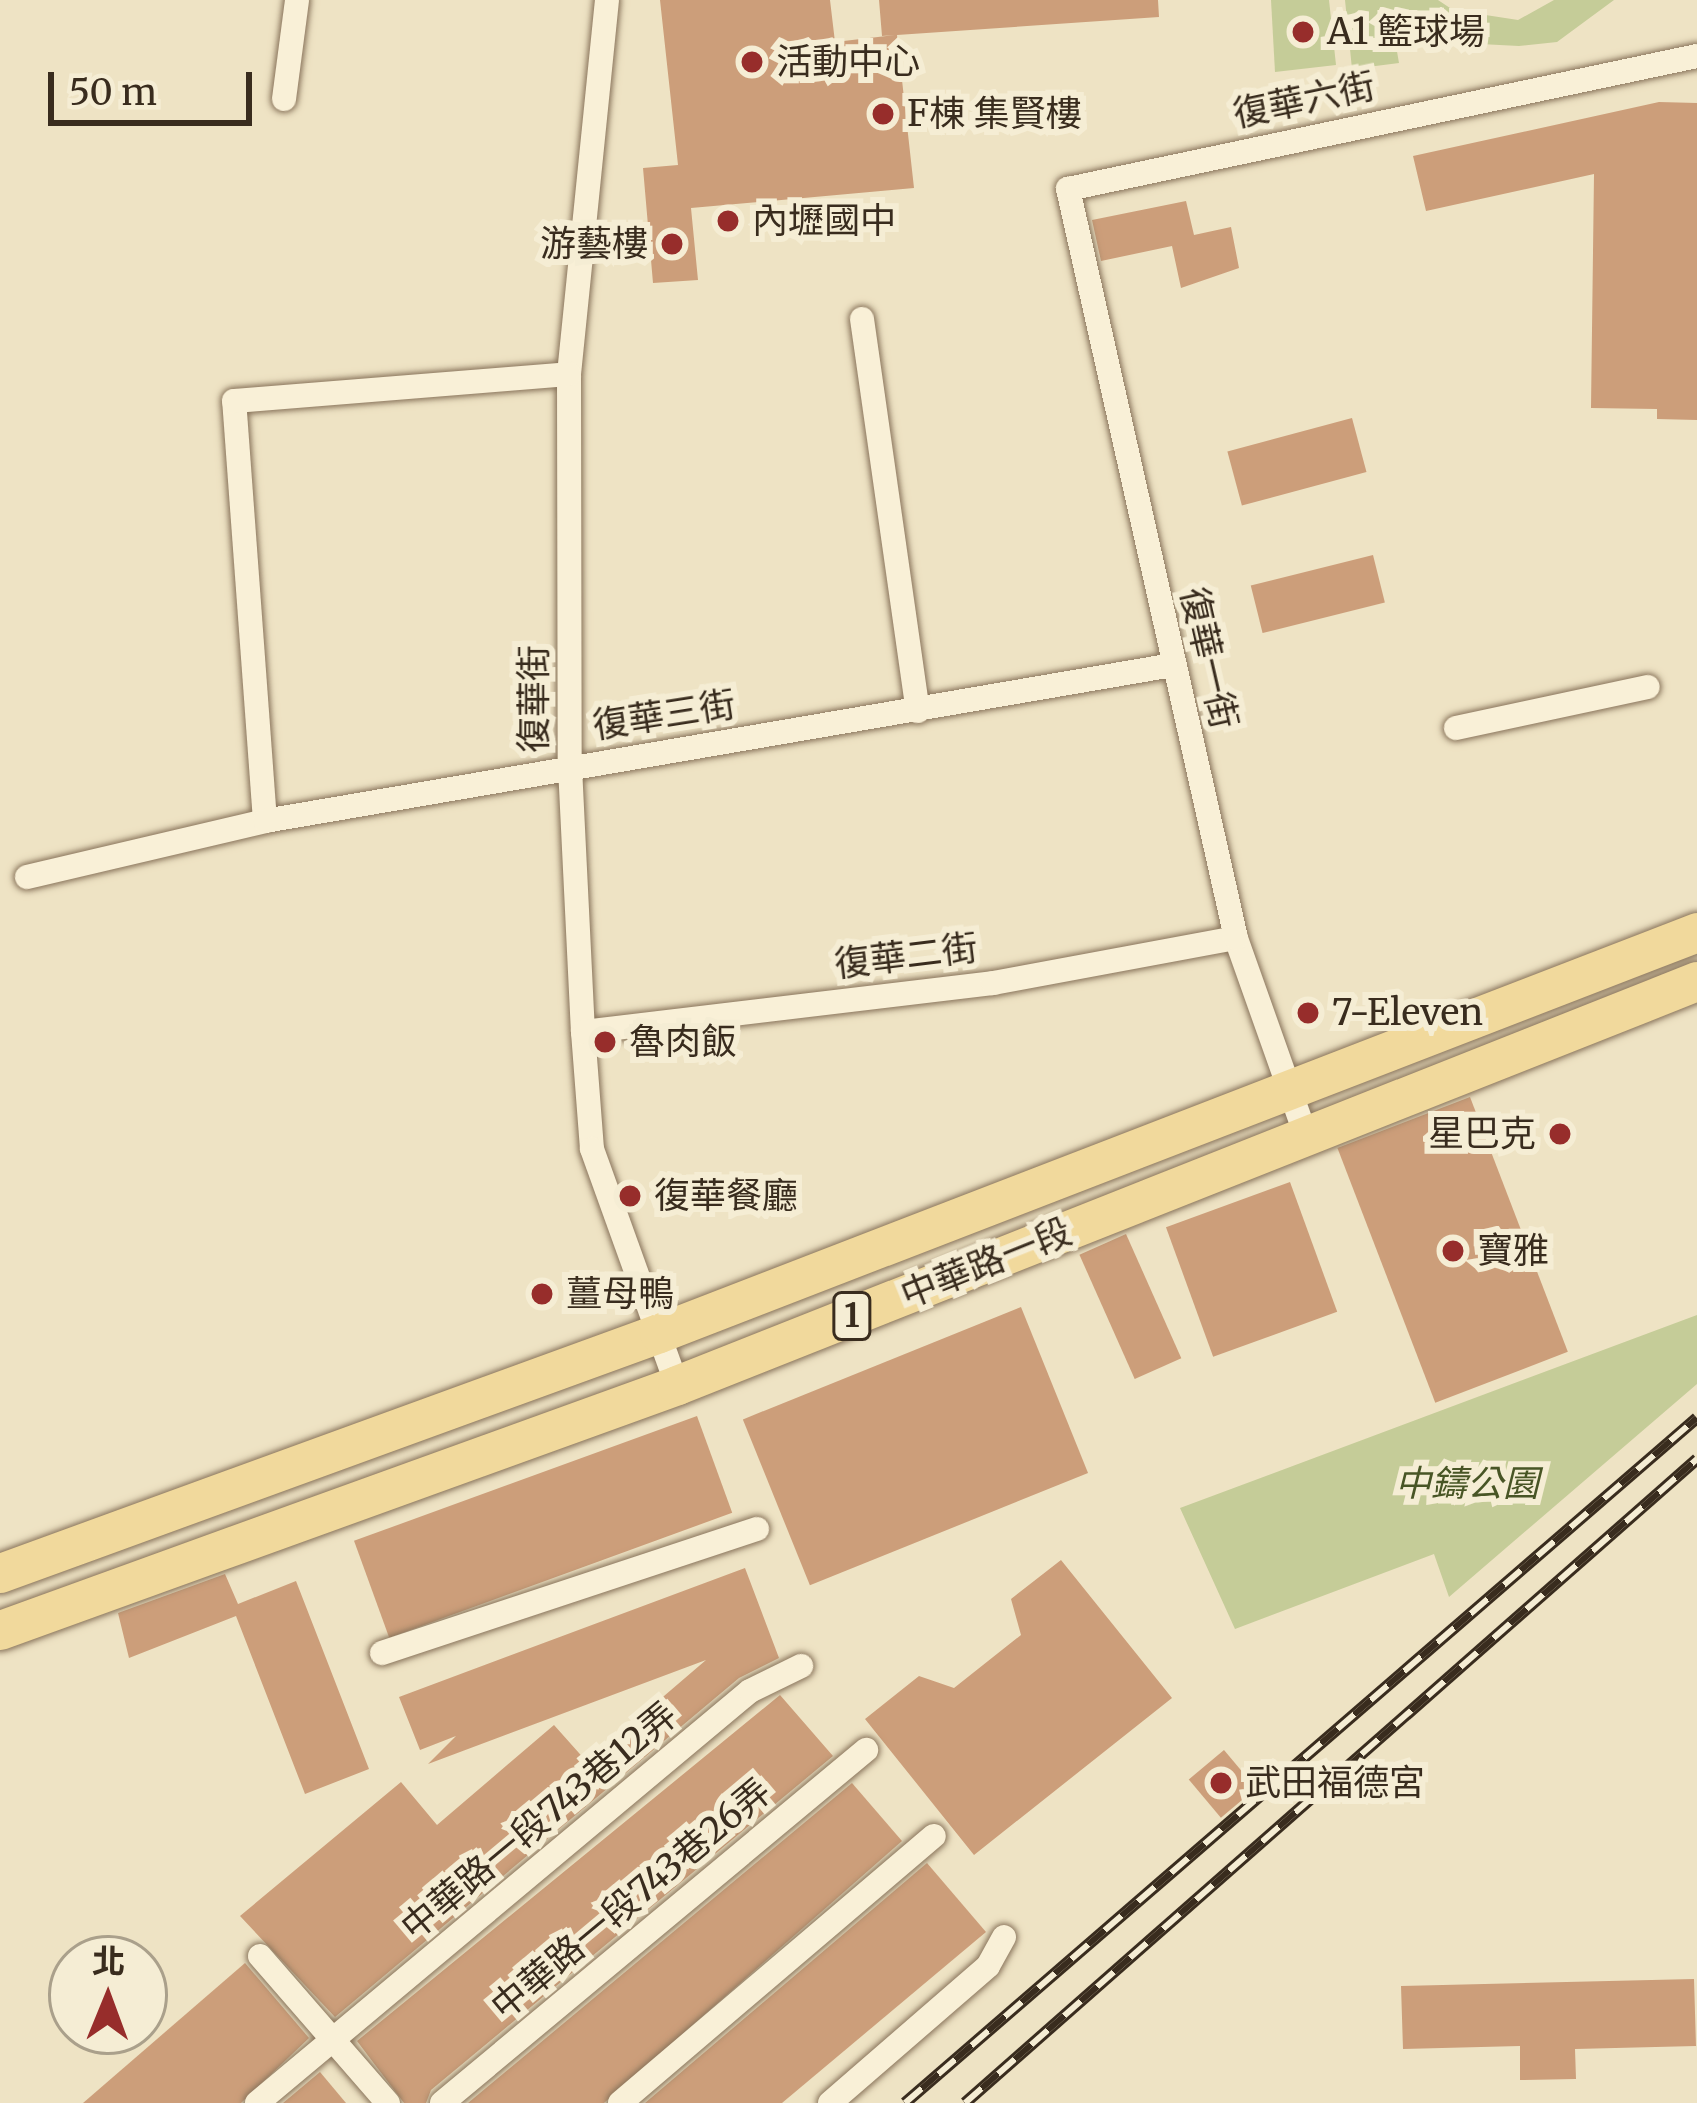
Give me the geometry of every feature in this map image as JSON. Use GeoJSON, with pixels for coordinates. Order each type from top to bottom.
{"type":"FeatureCollection","features":[{"type":"Feature","properties":{"kind":"main road","name":"中華路一段"},"geometry":{"type":"LineString","coordinates":[[0,1573],[659,1333],[1697,932]]}},
{"type":"Feature","properties":{"kind":"main road","name":"中華路一段"},"geometry":{"type":"LineString","coordinates":[[0,1630],[677,1385],[1697,981]]}},
{"type":"Feature","properties":{"kind":"street"},"geometry":{"type":"LineString","coordinates":[[284,99],[297,0]]}},
{"type":"Feature","properties":{"kind":"street","name":"復華街"},"geometry":{"type":"LineString","coordinates":[[607,0],[568,374],[570,767],[583,1033],[592,1149],[677,1385]]}},
{"type":"Feature","properties":{"kind":"street","name":"復華六街"},"geometry":{"type":"LineString","coordinates":[[1068,189],[1697,56]]}},
{"type":"Feature","properties":{"kind":"street","name":"復華一街"},"geometry":{"type":"LineString","coordinates":[[1068,189],[1236,938],[1306,1136]]}},
{"type":"Feature","properties":{"kind":"street"},"geometry":{"type":"LineString","coordinates":[[862,319],[918,711]]}},
{"type":"Feature","properties":{"kind":"street"},"geometry":{"type":"LineString","coordinates":[[266,821],[234,400],[568,374]]}},
{"type":"Feature","properties":{"kind":"street","name":"復華三街"},"geometry":{"type":"LineString","coordinates":[[27,877],[266,821],[1173,665]]}},
{"type":"Feature","properties":{"kind":"street"},"geometry":{"type":"LineString","coordinates":[[1456,728],[1648,687]]}},
{"type":"Feature","properties":{"kind":"street","name":"復華二街"},"geometry":{"type":"LineString","coordinates":[[583,1033],[994,983],[1236,938]]}},
{"type":"Feature","properties":{"kind":"street"},"geometry":{"type":"LineString","coordinates":[[382,1653],[757,1529]]}},
{"type":"Feature","properties":{"kind":"street","name":"中華路一段743巷12弄"},"geometry":{"type":"LineString","coordinates":[[257,2103],[750,1691],[801,1666]]}},
{"type":"Feature","properties":{"kind":"street","name":"中華路一段743巷26弄"},"geometry":{"type":"LineString","coordinates":[[442,2103],[866,1750]]}},
{"type":"Feature","properties":{"kind":"street"},"geometry":{"type":"LineString","coordinates":[[620,2103],[934,1836]]}},
{"type":"Feature","properties":{"kind":"street"},"geometry":{"type":"LineString","coordinates":[[830,2103],[988,1966],[1004,1937]]}},
{"type":"Feature","properties":{"kind":"street"},"geometry":{"type":"LineString","coordinates":[[260,1956],[388,2103]]}},
{"type":"Feature","properties":{"kind":"green space","name":"A1 籃球場"},"geometry":{"type":"Polygon","coordinates":[[[1271,0],[1329,0],[1336,65],[1275,72],[1271,0]]]}},
{"type":"Feature","properties":{"kind":"green space"},"geometry":{"type":"Polygon","coordinates":[[[1345,0],[1438,0],[1453,10],[1518,20],[1554,0],[1614,0],[1557,42],[1519,46],[1422,41],[1390,11],[1399,63],[1352,69],[1345,0]]]}},
{"type":"Feature","properties":{"kind":"green space","name":"中鑄公園"},"geometry":{"type":"Polygon","coordinates":[[[1697,1315],[1697,1384],[1449,1597],[1434,1554],[1235,1629],[1180,1508],[1697,1315]]]}},
{"type":"Feature","properties":{"kind":"building"},"geometry":{"type":"Polygon","coordinates":[[[660,0],[830,0],[835,42],[895,35],[882,36],[879,0],[1158,0],[1159,17],[897,35],[914,188],[691,208],[698,280],[653,283],[643,168],[678,165],[660,0]]]}},
{"type":"Feature","properties":{"kind":"building"},"geometry":{"type":"Polygon","coordinates":[[[1659,102],[1697,103],[1697,420],[1657,419],[1657,409],[1591,408],[1594,174],[1426,211],[1413,156],[1659,102]]]}},
{"type":"Feature","properties":{"kind":"building"},"geometry":{"type":"Polygon","coordinates":[[[1186,201],[1194,235],[1231,227],[1239,268],[1181,288],[1172,246],[1101,261],[1092,220],[1186,201]]]}},
{"type":"Feature","properties":{"kind":"building"},"geometry":{"type":"Polygon","coordinates":[[[1352,418],[1366,472],[1242,505],[1227,451],[1352,418]]]}},
{"type":"Feature","properties":{"kind":"building"},"geometry":{"type":"Polygon","coordinates":[[[1373,555],[1385,603],[1263,633],[1251,585],[1373,555]]]}},
{"type":"Feature","properties":{"kind":"building","name":"寶雅"},"geometry":{"type":"Polygon","coordinates":[[[1470,1097],[1568,1352],[1435,1403],[1337,1148],[1470,1097]]]}},
{"type":"Feature","properties":{"kind":"building"},"geometry":{"type":"Polygon","coordinates":[[[1290,1182],[1337,1312],[1213,1357],[1166,1227],[1290,1182]]]}},
{"type":"Feature","properties":{"kind":"building"},"geometry":{"type":"Polygon","coordinates":[[[1126,1234],[1181,1358],[1135,1379],[1079,1255],[1126,1234]]]}},
{"type":"Feature","properties":{"kind":"building"},"geometry":{"type":"Polygon","coordinates":[[[1021,1307],[1088,1473],[810,1585],[743,1419],[1021,1307]]]}},
{"type":"Feature","properties":{"kind":"building"},"geometry":{"type":"Polygon","coordinates":[[[697,1416],[732,1513],[389,1638],[354,1541],[697,1416]]]}},
{"type":"Feature","properties":{"kind":"building"},"geometry":{"type":"Polygon","coordinates":[[[1061,1560],[1172,1698],[974,1855],[865,1719],[919,1676],[954,1688],[1021,1635],[1011,1599],[1061,1560]]]}},
{"type":"Feature","properties":{"kind":"building"},"geometry":{"type":"Polygon","coordinates":[[[745,1568],[779,1658],[739,1678],[335,2017],[240,1916],[401,1782],[437,1825],[554,1725],[587,1762],[706,1660],[428,1764],[456,1736],[420,1750],[399,1697],[745,1568]]]}},
{"type":"Feature","properties":{"kind":"building"},"geometry":{"type":"Polygon","coordinates":[[[225,1574],[238,1604],[296,1581],[369,1769],[305,1794],[236,1616],[129,1658],[118,1613],[225,1574]]]}},
{"type":"Feature","properties":{"kind":"building"},"geometry":{"type":"Polygon","coordinates":[[[780,1695],[833,1756],[431,2090],[426,2103],[404,2103],[357,2041],[780,1695]]]}},
{"type":"Feature","properties":{"kind":"building","name":"武田福德宮"},"geometry":{"type":"Polygon","coordinates":[[[1224,1750],[1256,1788],[1221,1818],[1189,1780],[1224,1750]]]}},
{"type":"Feature","properties":{"kind":"building"},"geometry":{"type":"Polygon","coordinates":[[[852,1783],[902,1841],[604,2103],[468,2103],[852,1783]]]}},
{"type":"Feature","properties":{"kind":"building"},"geometry":{"type":"Polygon","coordinates":[[[927,1863],[986,1932],[782,2103],[645,2103],[927,1863]]]}},
{"type":"Feature","properties":{"kind":"building"},"geometry":{"type":"Polygon","coordinates":[[[245,1963],[309,2038],[241,2103],[83,2103],[139,2055],[168,2055],[168,2030],[245,1963]]]}},
{"type":"Feature","properties":{"kind":"building"},"geometry":{"type":"Polygon","coordinates":[[[1694,1979],[1696,2046],[1575,2049],[1576,2079],[1520,2080],[1520,2046],[1403,2049],[1401,1986],[1694,1979]]]}},
{"type":"Feature","properties":{"kind":"building"},"geometry":{"type":"Polygon","coordinates":[[[320,2072],[346,2103],[283,2103],[320,2072]]]}},
{"type":"Feature","properties":{"kind":"railway"},"geometry":{"type":"LineString","coordinates":[[905,2103],[1697,1418]]}},
{"type":"Feature","properties":{"kind":"railway"},"geometry":{"type":"LineString","coordinates":[[965,2103],[1697,1459]]}},
{"type":"Feature","properties":{"kind":"place","name":"A1 籃球場"},"geometry":{"type":"Point","coordinates":[1303,32]}},
{"type":"Feature","properties":{"kind":"place","name":"活動中心"},"geometry":{"type":"Point","coordinates":[752,62]}},
{"type":"Feature","properties":{"kind":"place","name":"F棟 集賢樓"},"geometry":{"type":"Point","coordinates":[883,114]}},
{"type":"Feature","properties":{"kind":"place","name":"內壢國中"},"geometry":{"type":"Point","coordinates":[728,221]}},
{"type":"Feature","properties":{"kind":"place","name":"游藝樓"},"geometry":{"type":"Point","coordinates":[672,244]}},
{"type":"Feature","properties":{"kind":"place","name":"7-Eleven"},"geometry":{"type":"Point","coordinates":[1308,1013]}},
{"type":"Feature","properties":{"kind":"place","name":"魯肉飯"},"geometry":{"type":"Point","coordinates":[605,1042]}},
{"type":"Feature","properties":{"kind":"place","name":"星巴克"},"geometry":{"type":"Point","coordinates":[1560,1134]}},
{"type":"Feature","properties":{"kind":"place","name":"復華餐廳"},"geometry":{"type":"Point","coordinates":[630,1196]}},
{"type":"Feature","properties":{"kind":"place","name":"寶雅"},"geometry":{"type":"Point","coordinates":[1453,1251]}},
{"type":"Feature","properties":{"kind":"place","name":"薑母鴨"},"geometry":{"type":"Point","coordinates":[542,1294]}},
{"type":"Feature","properties":{"kind":"place","name":"武田福德宮"},"geometry":{"type":"Point","coordinates":[1221,1783]}}]}
